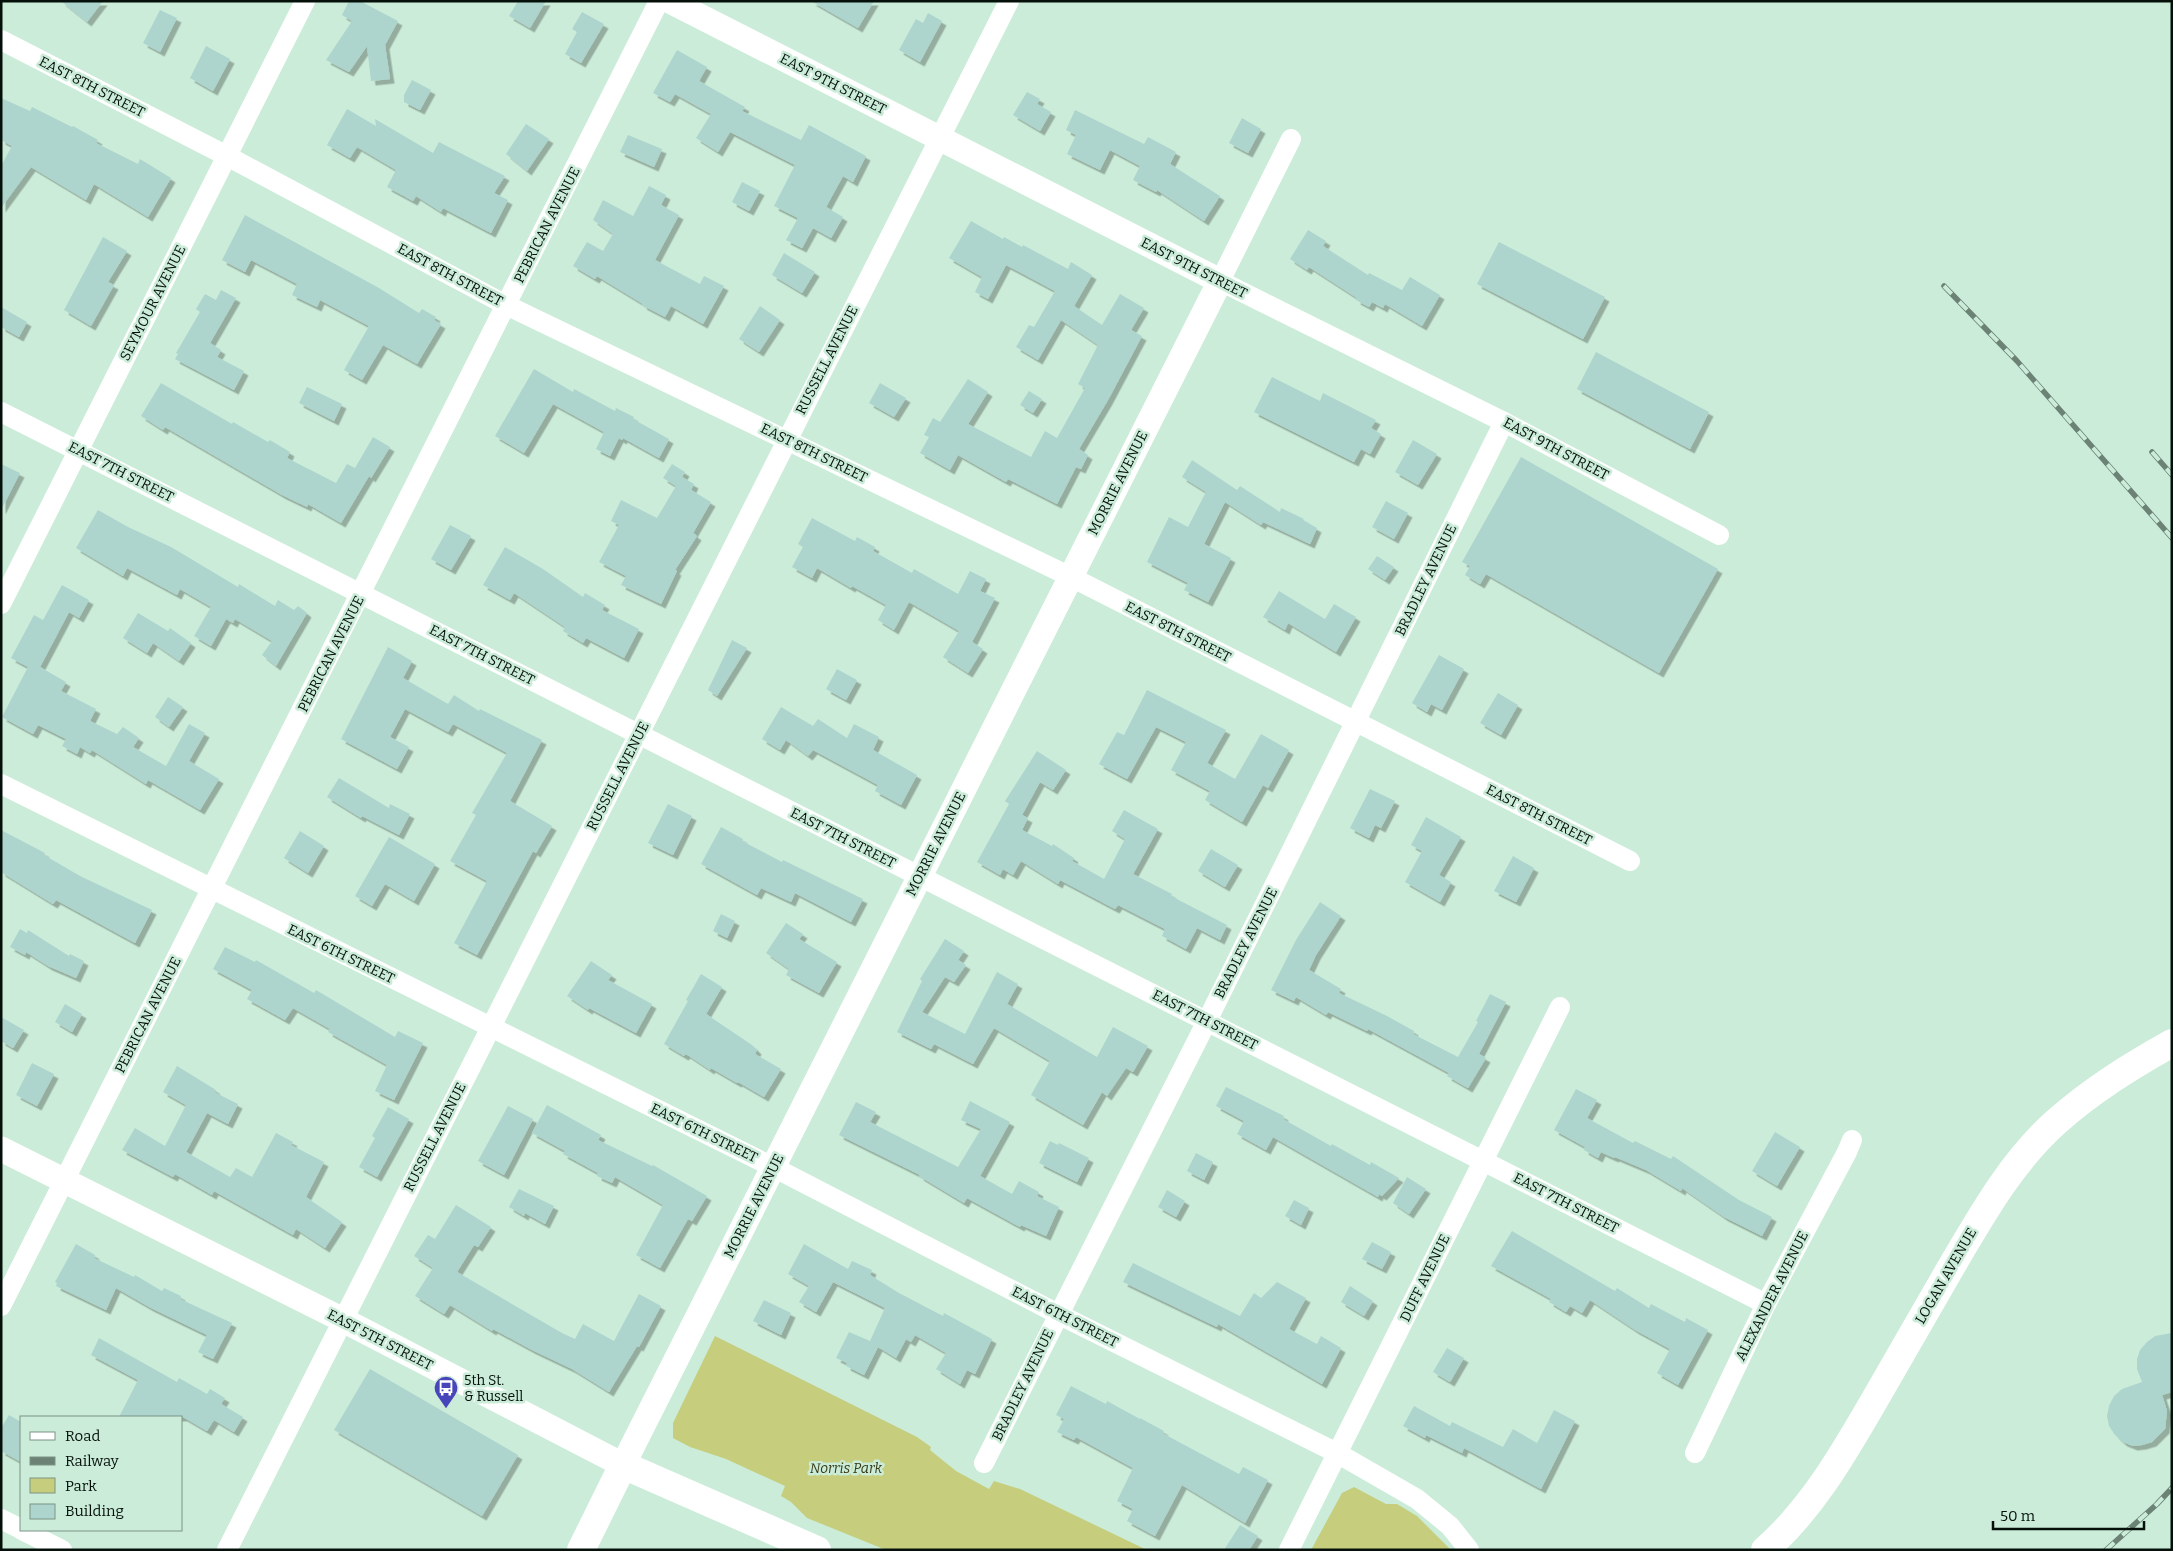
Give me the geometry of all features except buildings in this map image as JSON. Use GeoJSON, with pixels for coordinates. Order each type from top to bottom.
{"type":"FeatureCollection","features":[{"type":"Feature","properties":{"kind":"main road","name":"LOGAN AVENUE"},"geometry":{"type":"LineString","coordinates":[[1765,1550],[1808,1504],[1844,1454],[1980,1217],[2034,1144],[2055,1123],[2097,1088],[2172,1043]]}},
{"type":"Feature","properties":{"kind":"main road","name":"MORRIE AVENUE"},"geometry":{"type":"LineString","coordinates":[[581,1550],[623,1465]]}},
{"type":"Feature","properties":{"kind":"main road","name":"EAST 5TH STREET"},"geometry":{"type":"LineString","coordinates":[[623,1465],[817,1550]]}},
{"type":"Feature","properties":{"kind":"street","name":"SEYMOUR AVENUE"},"geometry":{"type":"LineString","coordinates":[[1,604],[305,1]]}},
{"type":"Feature","properties":{"kind":"street","name":"PEBRICAN AVENUE"},"geometry":{"type":"LineString","coordinates":[[1,1306],[659,1]]}},
{"type":"Feature","properties":{"kind":"street","name":"EAST 9TH STREET"},"geometry":{"type":"LineString","coordinates":[[670,1],[1220,281],[1504,422],[1718,535]]}},
{"type":"Feature","properties":{"kind":"street","name":"RUSSELL AVENUE"},"geometry":{"type":"LineString","coordinates":[[227,1550],[1008,1]]}},
{"type":"Feature","properties":{"kind":"street","name":"EAST 8TH STREET"},"geometry":{"type":"LineString","coordinates":[[1,40],[227,156],[506,305],[1071,577],[1355,723],[1630,861]]}},
{"type":"Feature","properties":{"kind":"street","name":"MORRIE AVENUE"},"geometry":{"type":"LineString","coordinates":[[623,1465],[1291,139]]}},
{"type":"Feature","properties":{"kind":"street","name":"EAST 7TH STREET"},"geometry":{"type":"LineString","coordinates":[[1,412],[1766,1304]]}},
{"type":"Feature","properties":{"kind":"street","name":"BRADLEY AVENUE"},"geometry":{"type":"LineString","coordinates":[[984,1463],[1207,1021],[1504,422]]}},
{"type":"Feature","properties":{"kind":"street","name":"EAST 6TH STREET"},"geometry":{"type":"LineString","coordinates":[[1,784],[773,1167],[1058,1314],[1337,1453],[1417,1499],[1450,1526],[1469,1550]]}},
{"type":"Feature","properties":{"kind":"street","name":"DUFF AVENUE"},"geometry":{"type":"LineString","coordinates":[[1289,1550],[1560,1007]]}},
{"type":"Feature","properties":{"kind":"street","name":"ALEXANDER AVENUE"},"geometry":{"type":"LineString","coordinates":[[1694,1453],[1766,1304],[1848,1152],[1852,1140]]}},
{"type":"Feature","properties":{"kind":"street","name":"EAST 5TH STREET"},"geometry":{"type":"LineString","coordinates":[[1,1148],[343,1320],[623,1465]]}},
{"type":"Feature","properties":{"kind":"street"},"geometry":{"type":"LineString","coordinates":[[1,1519],[20,1528]]}},
{"type":"Feature","properties":{"kind":"street"},"geometry":{"type":"LineString","coordinates":[[26,1531],[62,1550]]}},
{"type":"Feature","properties":{"kind":"green space","name":"Norris Park"},"geometry":{"type":"Polygon","coordinates":[[[715,1336],[917,1437],[931,1447],[930,1450],[956,1471],[989,1489],[994,1481],[1020,1489],[1147,1550],[886,1550],[807,1518],[791,1502],[781,1496],[785,1486],[726,1459],[690,1447],[673,1438],[673,1423],[715,1336]]]}},
{"type":"Feature","properties":{"kind":"green space"},"geometry":{"type":"Polygon","coordinates":[[[1354,1487],[1386,1504],[1397,1504],[1417,1516],[1451,1550],[1311,1550],[1342,1493],[1354,1487]]]}},
{"type":"Feature","properties":{"kind":"railway"},"geometry":{"type":"LineString","coordinates":[[1944,286],[2017,361],[2172,538]]}},
{"type":"Feature","properties":{"kind":"railway"},"geometry":{"type":"LineString","coordinates":[[2152,452],[2172,475]]}},
{"type":"Feature","properties":{"kind":"railway"},"geometry":{"type":"LineString","coordinates":[[2106,1550],[2172,1488]]}},
{"type":"Feature","properties":{"kind":"place","name":"5th St. & Russell"},"geometry":{"type":"Point","coordinates":[446,1409]}}]}
